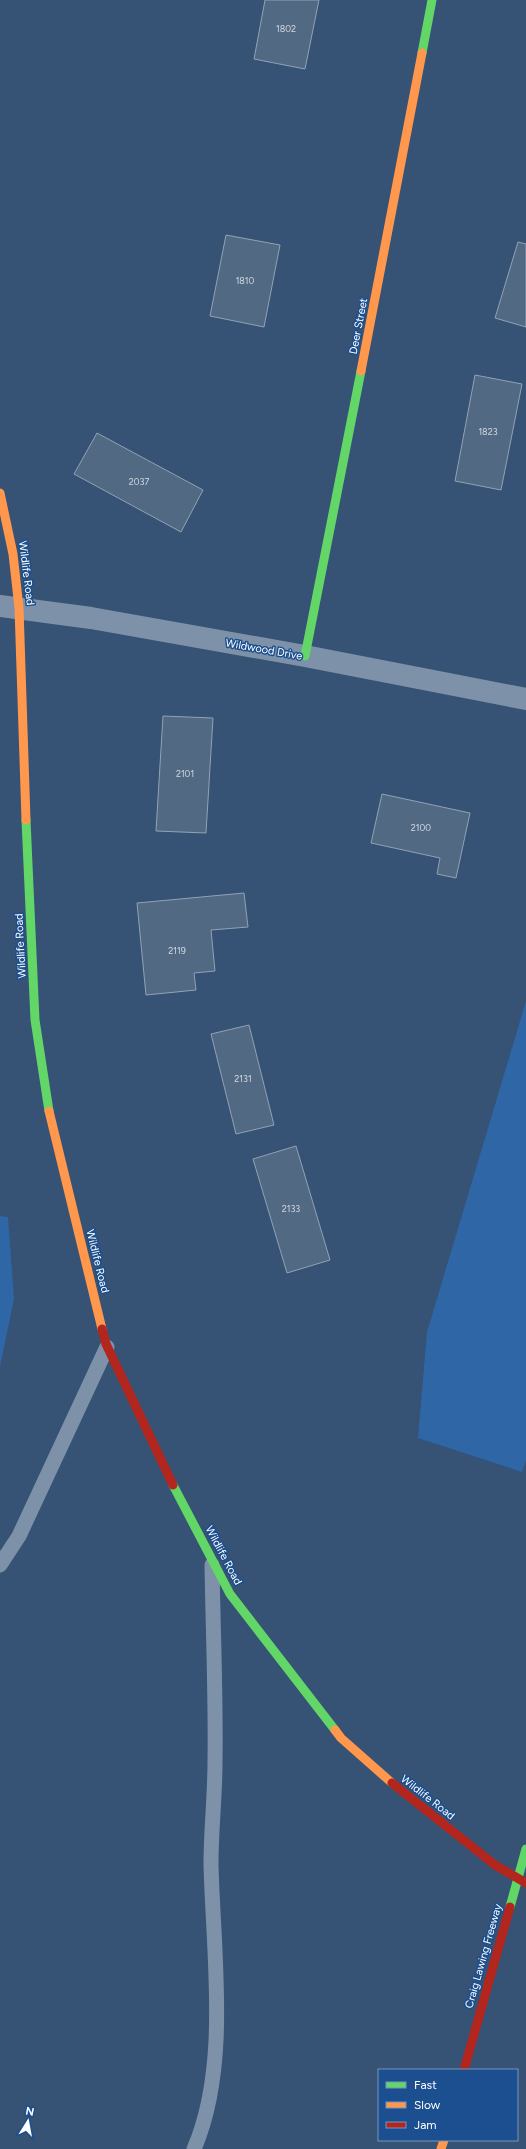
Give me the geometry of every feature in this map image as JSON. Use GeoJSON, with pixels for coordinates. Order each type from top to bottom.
{"type":"FeatureCollection","features":[{"type":"Feature","properties":{"kind":"main road","name":"Deer Street"},"geometry":{"type":"LineString","coordinates":[[306,656],[405,150],[432,0]]}},
{"type":"Feature","properties":{"kind":"main road","name":"Wildlife Road"},"geometry":{"type":"LineString","coordinates":[[0,493],[14,554],[10,606],[23,754],[35,1020],[47,1103],[107,1347],[159,1458],[230,1594],[341,1738],[392,1783],[495,1865],[526,1883]]}},
{"type":"Feature","properties":{"kind":"main road","name":"Craig Lawing Freeway"},"geometry":{"type":"LineString","coordinates":[[464,2069],[526,1849]]}},
{"type":"Feature","properties":{"kind":"street","name":"Wildwood Drive"},"geometry":{"type":"LineString","coordinates":[[10,606],[306,656],[526,699]]}},
{"type":"Feature","properties":{"kind":"lane"},"geometry":{"type":"LineString","coordinates":[[0,1566],[19,1536],[107,1347]]}},
{"type":"Feature","properties":{"kind":"lane"},"geometry":{"type":"LineString","coordinates":[[194,2149],[202,2131],[214,2068],[216,2004],[211,1863],[215,1762],[212,1560]]}},
{"type":"Feature","properties":{"kind":"shaded area"},"geometry":{"type":"Polygon","coordinates":[[[526,1001],[526,1460],[522,1472],[418,1438],[427,1332],[526,1001]]]}},
{"type":"Feature","properties":{"kind":"shaded area"},"geometry":{"type":"Polygon","coordinates":[[[0,1216],[8,1217],[14,1299],[0,1367],[0,1216]]]}},
{"type":"Feature","properties":{"kind":"building"},"geometry":{"type":"Polygon","coordinates":[[[265,0],[319,0],[305,69],[254,59],[265,0]]]}},
{"type":"Feature","properties":{"kind":"building"},"geometry":{"type":"Polygon","coordinates":[[[226,235],[280,245],[264,327],[210,316],[226,235]]]}},
{"type":"Feature","properties":{"kind":"building"},"geometry":{"type":"Polygon","coordinates":[[[518,242],[526,244],[526,327],[495,318],[518,242]]]}},
{"type":"Feature","properties":{"kind":"building"},"geometry":{"type":"Polygon","coordinates":[[[475,375],[522,384],[501,490],[455,481],[475,375]]]}},
{"type":"Feature","properties":{"kind":"building"},"geometry":{"type":"Polygon","coordinates":[[[97,433],[203,490],[181,532],[74,474],[97,433]]]}},
{"type":"Feature","properties":{"kind":"building"},"geometry":{"type":"Polygon","coordinates":[[[163,716],[213,718],[206,833],[156,831],[163,716]]]}},
{"type":"Feature","properties":{"kind":"building"},"geometry":{"type":"Polygon","coordinates":[[[382,794],[470,813],[456,878],[437,874],[440,858],[371,843],[382,794]]]}},
{"type":"Feature","properties":{"kind":"building"},"geometry":{"type":"Polygon","coordinates":[[[244,893],[248,927],[211,930],[215,971],[194,973],[196,990],[146,995],[137,903],[244,893]]]}},
{"type":"Feature","properties":{"kind":"building"},"geometry":{"type":"Polygon","coordinates":[[[249,1025],[274,1125],[236,1134],[211,1034],[249,1025]]]}},
{"type":"Feature","properties":{"kind":"building"},"geometry":{"type":"Polygon","coordinates":[[[296,1146],[330,1260],[287,1273],[253,1159],[296,1146]]]}},
{"type":"Feature","properties":{"kind":"traffic: fast"},"geometry":{"type":"LineString","coordinates":[[422,53],[432,0]]}},
{"type":"Feature","properties":{"kind":"traffic: fast"},"geometry":{"type":"LineString","coordinates":[[305,656],[361,371]]}},
{"type":"Feature","properties":{"kind":"traffic: fast"},"geometry":{"type":"LineString","coordinates":[[26,820],[35,1020],[49,1111]]}},
{"type":"Feature","properties":{"kind":"traffic: fast"},"geometry":{"type":"LineString","coordinates":[[173,1485],[230,1594],[335,1730]]}},
{"type":"Feature","properties":{"kind":"traffic: fast"},"geometry":{"type":"LineString","coordinates":[[510,1907],[526,1849]]}},
{"type":"Feature","properties":{"kind":"traffic: slow"},"geometry":{"type":"LineString","coordinates":[[361,371],[422,53]]}},
{"type":"Feature","properties":{"kind":"traffic: slow"},"geometry":{"type":"LineString","coordinates":[[0,493],[13,554],[19,608],[26,820]]}},
{"type":"Feature","properties":{"kind":"traffic: slow"},"geometry":{"type":"LineString","coordinates":[[49,1111],[102,1329]]}},
{"type":"Feature","properties":{"kind":"traffic: slow"},"geometry":{"type":"LineString","coordinates":[[335,1730],[341,1738],[392,1783]]}},
{"type":"Feature","properties":{"kind":"traffic: slow"},"geometry":{"type":"LineString","coordinates":[[441,2149],[444,2141]]}},
{"type":"Feature","properties":{"kind":"traffic: jam"},"geometry":{"type":"LineString","coordinates":[[102,1329],[106,1344],[173,1485]]}},
{"type":"Feature","properties":{"kind":"traffic: jam"},"geometry":{"type":"LineString","coordinates":[[392,1783],[495,1865],[526,1883]]}},
{"type":"Feature","properties":{"kind":"traffic: jam"},"geometry":{"type":"LineString","coordinates":[[464,2069],[510,1907]]}}]}
